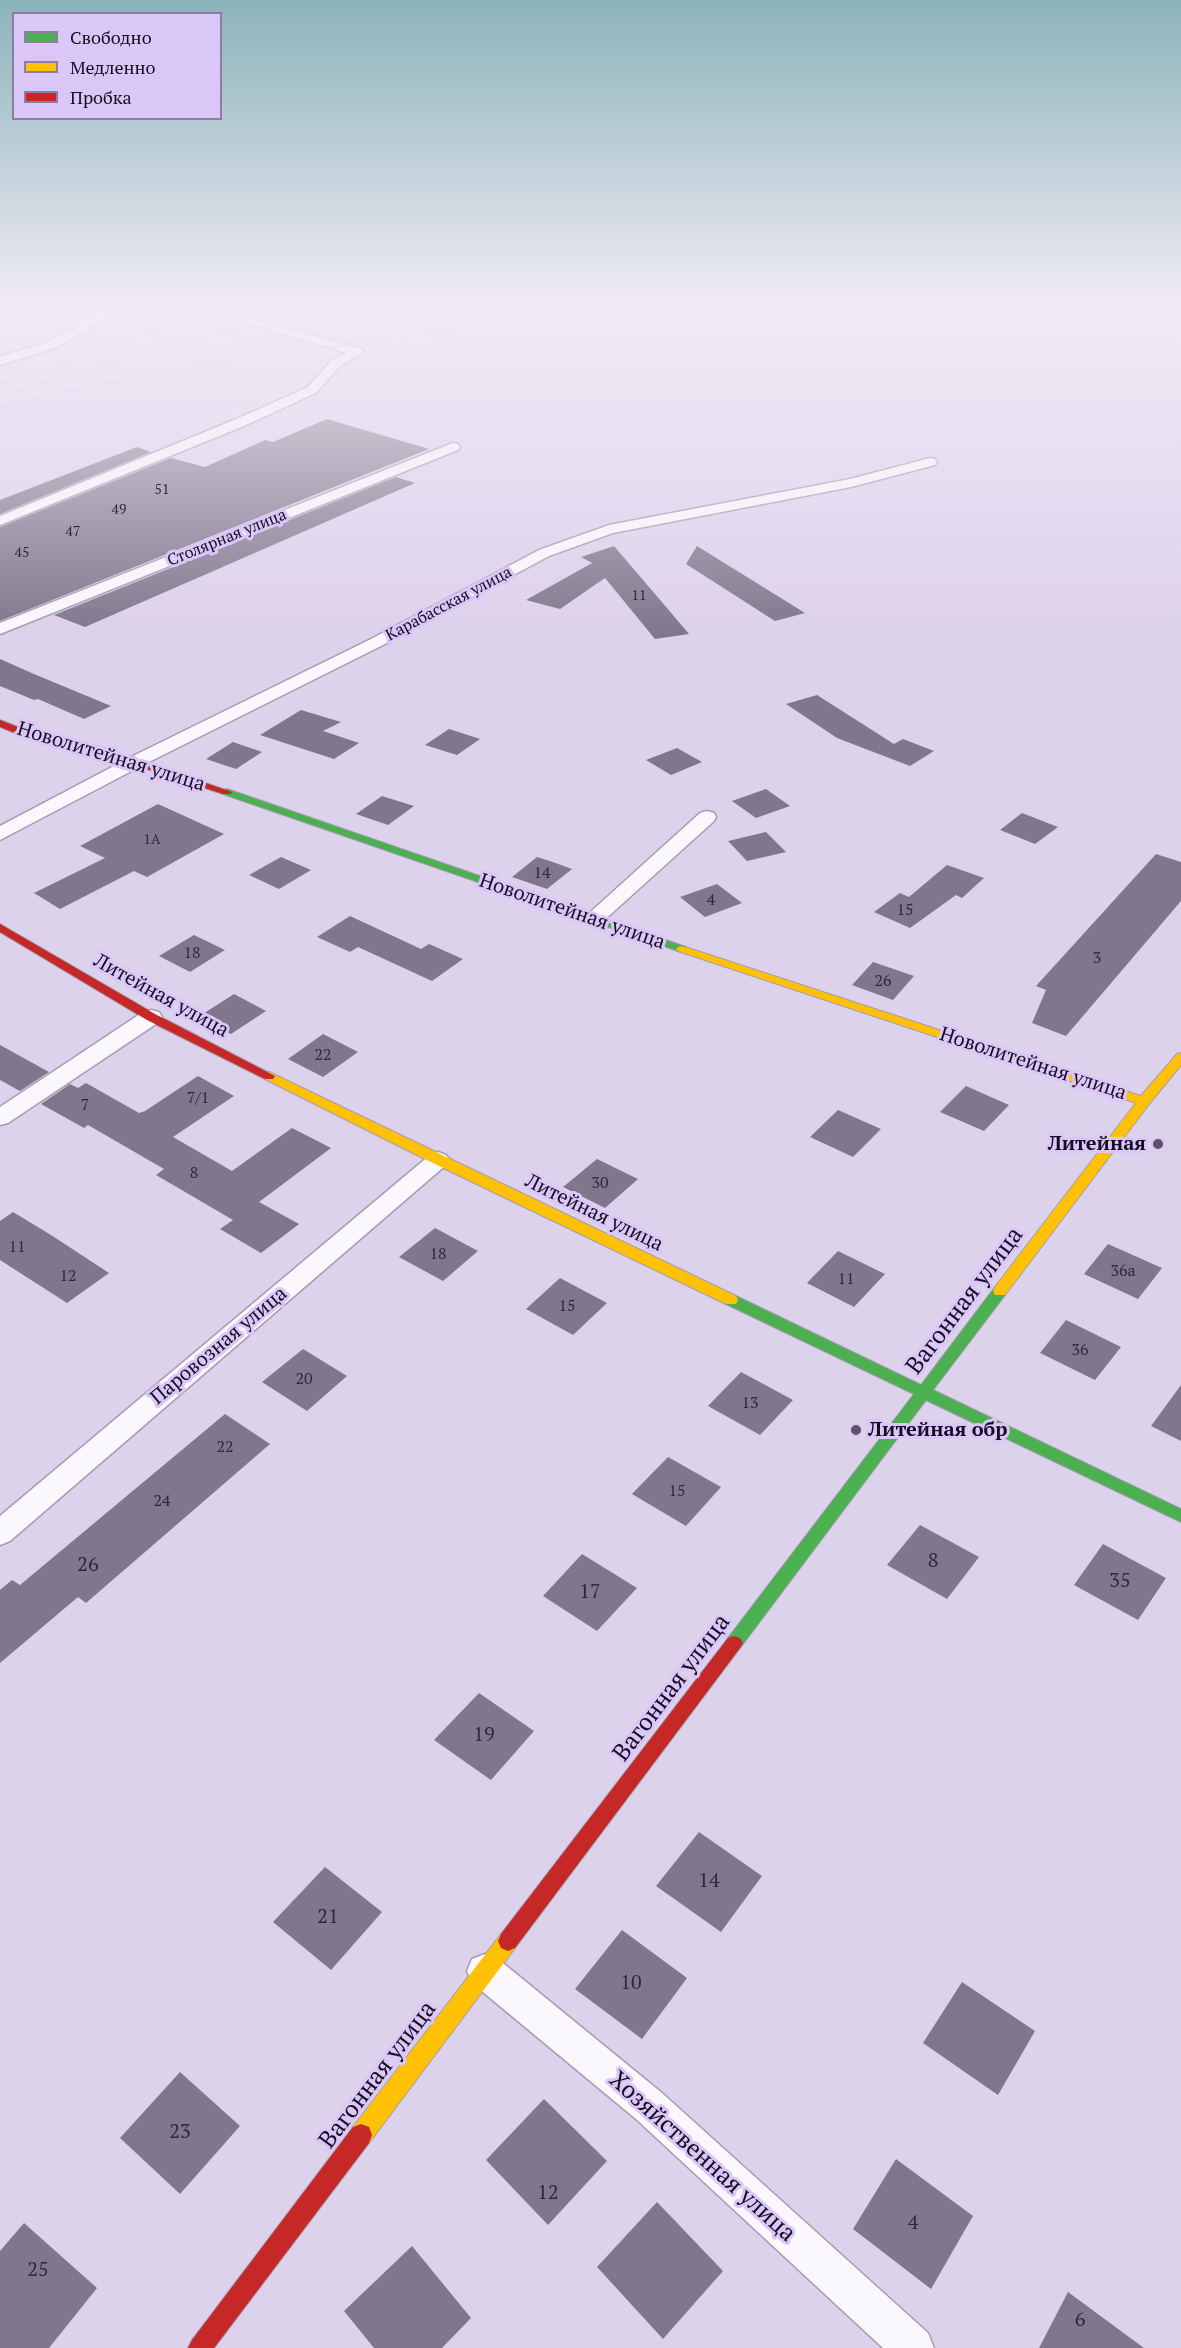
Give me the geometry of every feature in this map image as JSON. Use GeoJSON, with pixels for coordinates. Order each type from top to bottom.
{"type":"FeatureCollection","features":[{"type":"Feature","properties":{"kind":"street"},"geometry":{"type":"LineString","coordinates":[[0,521],[258,415]]}},
{"type":"Feature","properties":{"kind":"street","name":"Столярная улица"},"geometry":{"type":"LineString","coordinates":[[0,629],[453,447]]}},
{"type":"Feature","properties":{"kind":"street","name":"Карабасская улица"},"geometry":{"type":"LineString","coordinates":[[0,834],[138,761],[377,642],[544,553],[609,529],[851,483],[930,462]]}},
{"type":"Feature","properties":{"kind":"street","name":"Новолитейная улица"},"geometry":{"type":"LineString","coordinates":[[0,723],[36,738],[93,748],[138,761],[593,920],[1144,1101]]}},
{"type":"Feature","properties":{"kind":"street"},"geometry":{"type":"LineString","coordinates":[[593,920],[707,817]]}},
{"type":"Feature","properties":{"kind":"street","name":"Литейная улица"},"geometry":{"type":"LineString","coordinates":[[0,927],[151,1017],[438,1160],[1181,1516]]}},
{"type":"Feature","properties":{"kind":"street"},"geometry":{"type":"LineString","coordinates":[[0,1118],[151,1017]]}},
{"type":"Feature","properties":{"kind":"street","name":"Вагонная улица"},"geometry":{"type":"LineString","coordinates":[[200,2348],[1144,1101],[1173,1078],[1181,1057]]}},
{"type":"Feature","properties":{"kind":"street","name":"Паровозная улица"},"geometry":{"type":"LineString","coordinates":[[0,1533],[438,1160]]}},
{"type":"Feature","properties":{"kind":"street","name":"Хозяйственная улица"},"geometry":{"type":"LineString","coordinates":[[485,1971],[649,2106],[913,2348]]}},
{"type":"Feature","properties":{"kind":"building"},"geometry":{"type":"Polygon","coordinates":[[[327,419],[429,449],[0,621],[0,527],[171,458],[205,467],[265,440],[273,442],[327,419]]]}},
{"type":"Feature","properties":{"kind":"building"},"geometry":{"type":"Polygon","coordinates":[[[137,447],[151,452],[0,514],[0,500],[137,447]]]}},
{"type":"Feature","properties":{"kind":"building"},"geometry":{"type":"Polygon","coordinates":[[[396,477],[415,483],[85,627],[54,615],[396,477]]]}},
{"type":"Feature","properties":{"kind":"building"},"geometry":{"type":"Polygon","coordinates":[[[614,546],[689,634],[655,639],[605,578],[560,609],[526,600],[592,563],[581,557],[614,546]]]}},
{"type":"Feature","properties":{"kind":"building"},"geometry":{"type":"Polygon","coordinates":[[[697,546],[805,613],[775,621],[686,564],[697,546]]]}},
{"type":"Feature","properties":{"kind":"building"},"geometry":{"type":"Polygon","coordinates":[[[0,659],[111,706],[84,719],[0,686],[0,659]]]}},
{"type":"Feature","properties":{"kind":"building"},"geometry":{"type":"Polygon","coordinates":[[[817,695],[894,744],[903,739],[934,751],[910,766],[837,738],[786,704],[817,695]]]}},
{"type":"Feature","properties":{"kind":"building"},"geometry":{"type":"Polygon","coordinates":[[[301,710],[341,722],[323,731],[359,743],[334,759],[260,735],[301,710]]]}},
{"type":"Feature","properties":{"kind":"building"},"geometry":{"type":"Polygon","coordinates":[[[449,729],[480,739],[457,755],[425,745],[449,729]]]}},
{"type":"Feature","properties":{"kind":"building"},"geometry":{"type":"Polygon","coordinates":[[[233,742],[262,752],[236,769],[206,759],[233,742]]]}},
{"type":"Feature","properties":{"kind":"building"},"geometry":{"type":"Polygon","coordinates":[[[677,748],[702,762],[671,775],[646,760],[677,748]]]}},
{"type":"Feature","properties":{"kind":"building"},"geometry":{"type":"Polygon","coordinates":[[[766,789],[790,806],[756,818],[732,801],[766,789]]]}},
{"type":"Feature","properties":{"kind":"building"},"geometry":{"type":"Polygon","coordinates":[[[382,796],[414,806],[388,825],[356,814],[382,796]]]}},
{"type":"Feature","properties":{"kind":"building"},"geometry":{"type":"Polygon","coordinates":[[[158,804],[224,834],[147,877],[134,871],[60,909],[34,893],[105,858],[80,846],[158,804]]]}},
{"type":"Feature","properties":{"kind":"building"},"geometry":{"type":"Polygon","coordinates":[[[1022,813],[1058,827],[1035,844],[1000,830],[1022,813]]]}},
{"type":"Feature","properties":{"kind":"building"},"geometry":{"type":"Polygon","coordinates":[[[766,832],[786,852],[747,861],[728,841],[766,832]]]}},
{"type":"Feature","properties":{"kind":"building"},"geometry":{"type":"Polygon","coordinates":[[[1156,854],[1181,862],[1181,901],[1066,1036],[1032,1023],[1046,990],[1036,986],[1156,854]]]}},
{"type":"Feature","properties":{"kind":"building"},"geometry":{"type":"Polygon","coordinates":[[[281,857],[311,870],[279,889],[249,875],[281,857]]]}},
{"type":"Feature","properties":{"kind":"building"},"geometry":{"type":"Polygon","coordinates":[[[537,857],[572,869],[547,889],[512,877],[537,857]]]}},
{"type":"Feature","properties":{"kind":"building"},"geometry":{"type":"Polygon","coordinates":[[[947,865],[984,878],[962,898],[956,895],[910,928],[874,912],[900,893],[909,897],[947,865]]]}},
{"type":"Feature","properties":{"kind":"building"},"geometry":{"type":"Polygon","coordinates":[[[717,884],[742,903],[705,917],[680,897],[717,884]]]}},
{"type":"Feature","properties":{"kind":"building"},"geometry":{"type":"Polygon","coordinates":[[[350,916],[421,949],[429,944],[463,959],[432,981],[358,947],[350,952],[317,937],[350,916]]]}},
{"type":"Feature","properties":{"kind":"building"},"geometry":{"type":"Polygon","coordinates":[[[194,935],[225,950],[190,972],[159,956],[194,935]]]}},
{"type":"Feature","properties":{"kind":"building"},"geometry":{"type":"Polygon","coordinates":[[[873,962],[914,976],[893,1000],[852,985],[873,962]]]}},
{"type":"Feature","properties":{"kind":"building"},"geometry":{"type":"Polygon","coordinates":[[[234,994],[266,1011],[231,1034],[198,1017],[234,994]]]}},
{"type":"Feature","properties":{"kind":"building"},"geometry":{"type":"Polygon","coordinates":[[[323,1034],[358,1052],[323,1077],[288,1059],[323,1034]]]}},
{"type":"Feature","properties":{"kind":"building"},"geometry":{"type":"Polygon","coordinates":[[[0,1045],[49,1072],[20,1091],[0,1080],[0,1045]]]}},
{"type":"Feature","properties":{"kind":"building"},"geometry":{"type":"Polygon","coordinates":[[[198,1076],[234,1096],[173,1137],[232,1171],[292,1128],[331,1148],[259,1202],[299,1224],[261,1253],[220,1229],[233,1220],[156,1175],[164,1169],[88,1125],[84,1128],[41,1104],[70,1084],[78,1088],[86,1083],[139,1113],[198,1076]]]}},
{"type":"Feature","properties":{"kind":"building"},"geometry":{"type":"Polygon","coordinates":[[[966,1086],[1009,1105],[984,1131],[940,1112],[966,1086]]]}},
{"type":"Feature","properties":{"kind":"building"},"geometry":{"type":"Polygon","coordinates":[[[838,1110],[881,1129],[853,1157],[810,1137],[838,1110]]]}},
{"type":"Feature","properties":{"kind":"building"},"geometry":{"type":"Polygon","coordinates":[[[597,1159],[638,1179],[605,1208],[563,1187],[597,1159]]]}},
{"type":"Feature","properties":{"kind":"building"},"geometry":{"type":"Polygon","coordinates":[[[13,1212],[109,1273],[67,1303],[0,1260],[0,1221],[13,1212]]]}},
{"type":"Feature","properties":{"kind":"building"},"geometry":{"type":"Polygon","coordinates":[[[435,1228],[478,1251],[443,1281],[399,1257],[435,1228]]]}},
{"type":"Feature","properties":{"kind":"building"},"geometry":{"type":"Polygon","coordinates":[[[1108,1244],[1162,1268],[1138,1299],[1084,1274],[1108,1244]]]}},
{"type":"Feature","properties":{"kind":"building"},"geometry":{"type":"Polygon","coordinates":[[[838,1251],[885,1274],[854,1307],[807,1283],[838,1251]]]}},
{"type":"Feature","properties":{"kind":"building"},"geometry":{"type":"Polygon","coordinates":[[[560,1278],[607,1303],[573,1335],[526,1309],[560,1278]]]}},
{"type":"Feature","properties":{"kind":"building"},"geometry":{"type":"Polygon","coordinates":[[[1066,1320],[1121,1347],[1095,1380],[1040,1353],[1066,1320]]]}},
{"type":"Feature","properties":{"kind":"building"},"geometry":{"type":"Polygon","coordinates":[[[303,1349],[347,1376],[307,1411],[262,1382],[303,1349]]]}},
{"type":"Feature","properties":{"kind":"building"},"geometry":{"type":"Polygon","coordinates":[[[741,1372],[793,1400],[760,1435],[708,1406],[741,1372]]]}},
{"type":"Feature","properties":{"kind":"building"},"geometry":{"type":"Polygon","coordinates":[[[1181,1385],[1181,1441],[1151,1426],[1181,1385]]]}},
{"type":"Feature","properties":{"kind":"building"},"geometry":{"type":"Polygon","coordinates":[[[225,1414],[270,1444],[86,1603],[78,1597],[0,1663],[0,1590],[12,1580],[20,1585],[225,1414]]]}},
{"type":"Feature","properties":{"kind":"building"},"geometry":{"type":"Polygon","coordinates":[[[668,1457],[721,1487],[686,1526],[632,1494],[668,1457]]]}},
{"type":"Feature","properties":{"kind":"building"},"geometry":{"type":"Polygon","coordinates":[[[920,1525],[979,1557],[947,1599],[887,1565],[920,1525]]]}},
{"type":"Feature","properties":{"kind":"building"},"geometry":{"type":"Polygon","coordinates":[[[1103,1544],[1166,1578],[1138,1620],[1074,1585],[1103,1544]]]}},
{"type":"Feature","properties":{"kind":"building"},"geometry":{"type":"Polygon","coordinates":[[[582,1554],[637,1588],[597,1631],[543,1596],[582,1554]]]}},
{"type":"Feature","properties":{"kind":"building"},"geometry":{"type":"Polygon","coordinates":[[[479,1693],[534,1731],[491,1780],[434,1740],[479,1693]]]}},
{"type":"Feature","properties":{"kind":"building"},"geometry":{"type":"Polygon","coordinates":[[[699,1832],[762,1876],[721,1932],[656,1886],[699,1832]]]}},
{"type":"Feature","properties":{"kind":"building"},"geometry":{"type":"Polygon","coordinates":[[[325,1867],[382,1912],[331,1970],[273,1922],[325,1867]]]}},
{"type":"Feature","properties":{"kind":"building"},"geometry":{"type":"Polygon","coordinates":[[[622,1930],[687,1978],[642,2039],[575,1989],[622,1930]]]}},
{"type":"Feature","properties":{"kind":"building"},"geometry":{"type":"Polygon","coordinates":[[[962,1982],[1035,2031],[998,2095],[923,2043],[962,1982]]]}},
{"type":"Feature","properties":{"kind":"building"},"geometry":{"type":"Polygon","coordinates":[[[180,2072],[240,2126],[180,2194],[120,2138],[180,2072]]]}},
{"type":"Feature","properties":{"kind":"building"},"geometry":{"type":"Polygon","coordinates":[[[544,2099],[607,2161],[548,2225],[486,2160],[544,2099]]]}},
{"type":"Feature","properties":{"kind":"building"},"geometry":{"type":"Polygon","coordinates":[[[896,2159],[973,2216],[931,2289],[853,2229],[896,2159]]]}},
{"type":"Feature","properties":{"kind":"building"},"geometry":{"type":"Polygon","coordinates":[[[657,2202],[723,2271],[663,2339],[597,2267],[657,2202]]]}},
{"type":"Feature","properties":{"kind":"building"},"geometry":{"type":"Polygon","coordinates":[[[24,2223],[97,2288],[49,2348],[0,2348],[0,2251],[24,2223]]]}},
{"type":"Feature","properties":{"kind":"building"},"geometry":{"type":"Polygon","coordinates":[[[412,2246],[471,2318],[442,2348],[374,2348],[344,2311],[412,2246]]]}},
{"type":"Feature","properties":{"kind":"building"},"geometry":{"type":"Polygon","coordinates":[[[1068,2292],[1144,2348],[1039,2348],[1068,2292]]]}},
{"type":"Feature","properties":{"kind":"traffic: fast"},"geometry":{"type":"LineString","coordinates":[[227,792],[682,949]]}},
{"type":"Feature","properties":{"kind":"traffic: fast"},"geometry":{"type":"LineString","coordinates":[[734,1643],[1000,1291]]}},
{"type":"Feature","properties":{"kind":"traffic: fast"},"geometry":{"type":"LineString","coordinates":[[731,1300],[1181,1516]]}},
{"type":"Feature","properties":{"kind":"traffic: slow"},"geometry":{"type":"LineString","coordinates":[[682,949],[1144,1101]]}},
{"type":"Feature","properties":{"kind":"traffic: slow"},"geometry":{"type":"LineString","coordinates":[[1000,1291],[1144,1101],[1181,1057]]}},
{"type":"Feature","properties":{"kind":"traffic: slow"},"geometry":{"type":"LineString","coordinates":[[269,1076],[438,1160],[731,1300]]}},
{"type":"Feature","properties":{"kind":"traffic: slow"},"geometry":{"type":"LineString","coordinates":[[361,2135],[508,1941]]}},
{"type":"Feature","properties":{"kind":"traffic: jam"},"geometry":{"type":"LineString","coordinates":[[0,723],[36,738],[93,748],[227,792]]}},
{"type":"Feature","properties":{"kind":"traffic: jam"},"geometry":{"type":"LineString","coordinates":[[0,927],[151,1017],[269,1076]]}},
{"type":"Feature","properties":{"kind":"traffic: jam"},"geometry":{"type":"LineString","coordinates":[[508,1941],[734,1643]]}},
{"type":"Feature","properties":{"kind":"traffic: jam"},"geometry":{"type":"LineString","coordinates":[[200,2348],[361,2135]]}},
{"type":"Feature","properties":{"kind":"place","name":"Литейная"},"geometry":{"type":"Point","coordinates":[1158,1144]}},
{"type":"Feature","properties":{"kind":"place","name":"Литейная обр"},"geometry":{"type":"Point","coordinates":[856,1430]}}]}
